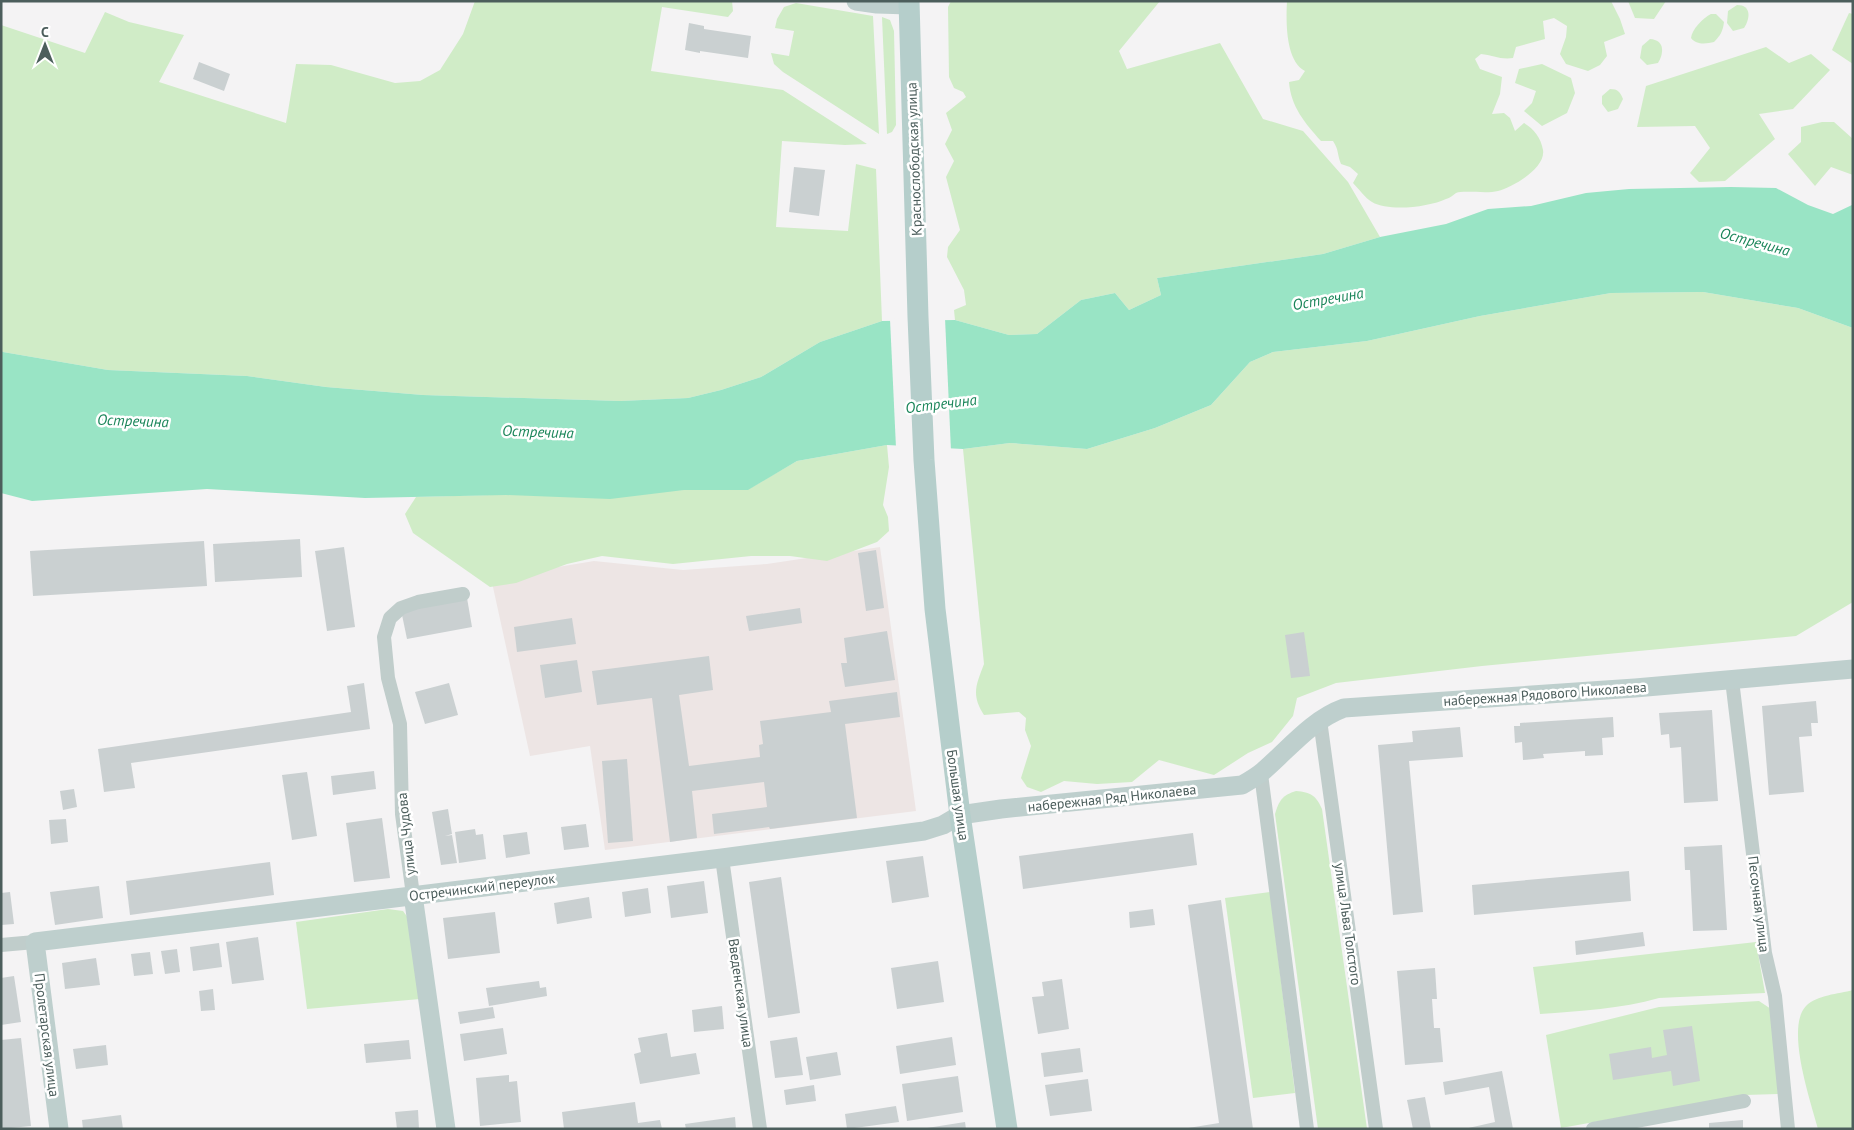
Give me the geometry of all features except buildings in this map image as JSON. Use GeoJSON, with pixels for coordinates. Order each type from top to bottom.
{"type":"FeatureCollection","features":[{"type":"Feature","properties":{"kind":"main road","name":"Краснослободская улица"},"geometry":{"type":"LineString","coordinates":[[909,3],[924,460]]}},
{"type":"Feature","properties":{"kind":"main road","name":"Большая улица"},"geometry":{"type":"LineString","coordinates":[[924,460],[935,608],[960,815],[1007,1129]]}},
{"type":"Feature","properties":{"kind":"street"},"geometry":{"type":"LineString","coordinates":[[856,1],[877,4],[909,3]]}},
{"type":"Feature","properties":{"kind":"street","name":"улица Чудова"},"geometry":{"type":"LineString","coordinates":[[446,1129],[402,814],[400,724],[388,678],[384,637],[390,618],[401,608],[418,602],[463,594]]}},
{"type":"Feature","properties":{"kind":"street","name":"набережная Рядового Николаева"},"geometry":{"type":"LineString","coordinates":[[1261,774],[1320,720],[1332,712],[1344,708],[1635,688],[1853,669]]}},
{"type":"Feature","properties":{"kind":"street","name":"Песочная улица"},"geometry":{"type":"LineString","coordinates":[[1732,680],[1765,953],[1775,996],[1788,1129]]}},
{"type":"Feature","properties":{"kind":"street","name":"улица Льва Толстого"},"geometry":{"type":"LineString","coordinates":[[1320,720],[1376,1129]]}},
{"type":"Feature","properties":{"kind":"street"},"geometry":{"type":"LineString","coordinates":[[1261,774],[1307,1129]]}},
{"type":"Feature","properties":{"kind":"street","name":"набережная Ряд Николаева"},"geometry":{"type":"LineString","coordinates":[[960,815],[1001,809],[1242,785],[1261,774]]}},
{"type":"Feature","properties":{"kind":"street","name":"Остречинский переулок"},"geometry":{"type":"LineString","coordinates":[[1,945],[722,858],[924,831],[942,825],[960,815]]}},
{"type":"Feature","properties":{"kind":"street","name":"Введенская улица"},"geometry":{"type":"LineString","coordinates":[[722,858],[760,1129]]}},
{"type":"Feature","properties":{"kind":"street","name":"Пролетарская улица"},"geometry":{"type":"LineString","coordinates":[[35,942],[59,1129]]}},
{"type":"Feature","properties":{"kind":"street"},"geometry":{"type":"LineString","coordinates":[[1593,1129],[1744,1101]]}},
{"type":"Feature","properties":{"kind":"shaded area"},"geometry":{"type":"Polygon","coordinates":[[[475,1],[732,1],[733,11],[728,17],[662,7],[651,71],[783,90],[867,144],[845,145],[782,141],[776,227],[848,231],[856,164],[876,169],[882,321],[820,342],[761,377],[721,390],[688,398],[620,401],[423,395],[326,387],[247,376],[108,370],[3,352],[1,350],[1,25],[85,53],[105,12],[129,22],[184,35],[159,82],[286,123],[296,64],[331,65],[395,83],[420,81],[440,70],[463,34],[475,1]]]}},
{"type":"Feature","properties":{"kind":"shaded area"},"geometry":{"type":"Polygon","coordinates":[[[951,1],[1160,1],[1119,51],[1127,69],[1220,43],[1263,119],[1303,131],[1348,182],[1380,237],[1323,254],[1157,278],[1161,295],[1129,310],[1115,293],[1081,300],[1037,334],[1009,335],[955,320],[954,310],[966,305],[964,290],[947,257],[948,247],[960,230],[946,177],[954,161],[945,144],[952,130],[946,113],[966,97],[963,92],[954,88],[949,77],[948,7],[951,1]]]}},
{"type":"Feature","properties":{"kind":"shaded area"},"geometry":{"type":"Polygon","coordinates":[[[1287,1],[1611,1],[1625,34],[1604,42],[1607,56],[1600,65],[1588,71],[1566,64],[1560,54],[1566,37],[1567,26],[1554,18],[1543,21],[1545,39],[1516,47],[1513,58],[1481,54],[1475,59],[1480,69],[1502,77],[1500,94],[1492,114],[1504,113],[1510,118],[1515,131],[1524,123],[1531,128],[1541,142],[1543,157],[1527,176],[1498,191],[1460,192],[1439,202],[1398,208],[1379,205],[1364,196],[1353,183],[1358,174],[1350,167],[1341,164],[1333,141],[1321,141],[1304,121],[1296,107],[1289,82],[1299,80],[1305,71],[1298,66],[1290,49],[1287,29],[1287,1]]]}},
{"type":"Feature","properties":{"kind":"shaded area"},"geometry":{"type":"Polygon","coordinates":[[[1628,1],[1666,1],[1654,19],[1635,18],[1628,1]]]}},
{"type":"Feature","properties":{"kind":"shaded area"},"geometry":{"type":"Polygon","coordinates":[[[796,3],[873,16],[879,134],[783,72],[774,64],[771,53],[789,56],[794,31],[775,28],[777,19],[784,7],[796,3]]]}},
{"type":"Feature","properties":{"kind":"shaded area"},"geometry":{"type":"Polygon","coordinates":[[[1737,5],[1745,7],[1748,13],[1748,21],[1744,28],[1733,31],[1727,23],[1728,11],[1737,5]]]}},
{"type":"Feature","properties":{"kind":"shaded area"},"geometry":{"type":"Polygon","coordinates":[[[1849,13],[1853,14],[1853,64],[1832,50],[1849,13]]]}},
{"type":"Feature","properties":{"kind":"shaded area"},"geometry":{"type":"Polygon","coordinates":[[[1711,14],[1716,14],[1724,22],[1721,33],[1714,42],[1698,43],[1691,38],[1693,31],[1701,21],[1711,14]]]}},
{"type":"Feature","properties":{"kind":"shaded area"},"geometry":{"type":"Polygon","coordinates":[[[882,17],[890,20],[894,31],[896,125],[892,132],[887,134],[882,17]]]}},
{"type":"Feature","properties":{"kind":"shaded area"},"geometry":{"type":"Polygon","coordinates":[[[1650,39],[1661,44],[1662,51],[1658,63],[1647,65],[1640,58],[1642,46],[1650,39]]]}},
{"type":"Feature","properties":{"kind":"shaded area"},"geometry":{"type":"Polygon","coordinates":[[[1766,47],[1789,63],[1811,54],[1830,70],[1793,109],[1759,114],[1775,139],[1725,181],[1699,182],[1690,173],[1710,148],[1695,126],[1637,127],[1646,86],[1766,47]]]}},
{"type":"Feature","properties":{"kind":"shaded area"},"geometry":{"type":"Polygon","coordinates":[[[1542,64],[1571,78],[1575,93],[1567,113],[1542,126],[1524,111],[1532,103],[1536,91],[1515,83],[1519,69],[1542,64]]]}},
{"type":"Feature","properties":{"kind":"shaded area"},"geometry":{"type":"Polygon","coordinates":[[[1610,89],[1618,91],[1623,99],[1618,109],[1608,112],[1602,104],[1602,96],[1610,89]]]}},
{"type":"Feature","properties":{"kind":"shaded area"},"geometry":{"type":"Polygon","coordinates":[[[1822,122],[1834,122],[1853,139],[1853,175],[1831,167],[1815,186],[1788,154],[1801,142],[1801,127],[1822,122]]]}},
{"type":"Feature","properties":{"kind":"shaded area"},"geometry":{"type":"Polygon","coordinates":[[[1703,292],[1798,308],[1853,328],[1853,602],[1796,636],[1482,666],[1336,683],[1297,698],[1293,716],[1272,742],[1248,753],[1214,775],[1159,760],[1132,782],[1097,784],[1064,781],[1041,792],[1027,787],[1021,778],[1031,746],[1025,730],[1026,718],[1019,712],[984,715],[977,702],[977,684],[984,664],[963,449],[1010,443],[1087,449],[1155,428],[1211,405],[1250,362],[1273,352],[1367,341],[1480,316],[1611,293],[1703,292]]]}},
{"type":"Feature","properties":{"kind":"shaded area"},"geometry":{"type":"Polygon","coordinates":[[[887,445],[889,467],[883,505],[888,517],[889,531],[877,542],[827,561],[790,556],[751,556],[673,564],[602,556],[567,564],[516,583],[490,587],[413,533],[405,514],[416,497],[747,490],[797,461],[887,445]]]}},
{"type":"Feature","properties":{"kind":"shaded area"},"geometry":{"type":"Polygon","coordinates":[[[880,547],[916,811],[605,850],[590,746],[530,756],[491,578],[594,561],[683,570],[767,564],[880,547]]]}},
{"type":"Feature","properties":{"kind":"shaded area"},"geometry":{"type":"Polygon","coordinates":[[[1296,791],[1306,792],[1312,796],[1318,801],[1322,809],[1367,1129],[1318,1129],[1275,814],[1282,799],[1296,791]]]}},
{"type":"Feature","properties":{"kind":"shaded area"},"geometry":{"type":"Polygon","coordinates":[[[1270,892],[1295,1093],[1253,1098],[1225,898],[1270,892]]]}},
{"type":"Feature","properties":{"kind":"shaded area"},"geometry":{"type":"Polygon","coordinates":[[[388,909],[403,911],[411,922],[420,999],[307,1009],[296,922],[388,909]]]}},
{"type":"Feature","properties":{"kind":"shaded area"},"geometry":{"type":"Polygon","coordinates":[[[1756,942],[1765,993],[1659,998],[1615,1007],[1540,1014],[1533,967],[1756,942]]]}},
{"type":"Feature","properties":{"kind":"shaded area"},"geometry":{"type":"Polygon","coordinates":[[[1853,990],[1853,1129],[1818,1129],[1801,1066],[1798,1031],[1800,1016],[1806,1006],[1816,999],[1853,990]]]}},
{"type":"Feature","properties":{"kind":"shaded area"},"geometry":{"type":"Polygon","coordinates":[[[1759,1001],[1774,1011],[1778,1094],[1745,1095],[1561,1128],[1546,1035],[1659,1007],[1759,1001]]]}},
{"type":"Feature","properties":{"kind":"water","name":"Остречина"},"geometry":{"type":"Polygon","coordinates":[[[1776,188],[1808,205],[1833,214],[1853,203],[1853,328],[1798,308],[1703,292],[1611,293],[1480,316],[1367,341],[1273,352],[1250,362],[1211,405],[1155,428],[1087,449],[1010,443],[963,449],[887,445],[797,461],[748,490],[684,490],[610,499],[506,495],[365,498],[207,489],[32,501],[1,493],[1,350],[3,352],[108,370],[247,376],[326,387],[423,395],[620,401],[688,398],[761,377],[820,342],[882,321],[955,320],[1009,335],[1037,334],[1081,300],[1115,293],[1129,310],[1161,295],[1157,278],[1323,254],[1380,237],[1446,224],[1488,209],[1531,206],[1586,193],[1629,189],[1776,188]]]}},
{"type":"Feature","properties":{"kind":"pier"},"geometry":{"type":"Polygon","coordinates":[[[945,318],[951,451],[896,448],[890,319],[945,318]]]}}]}
